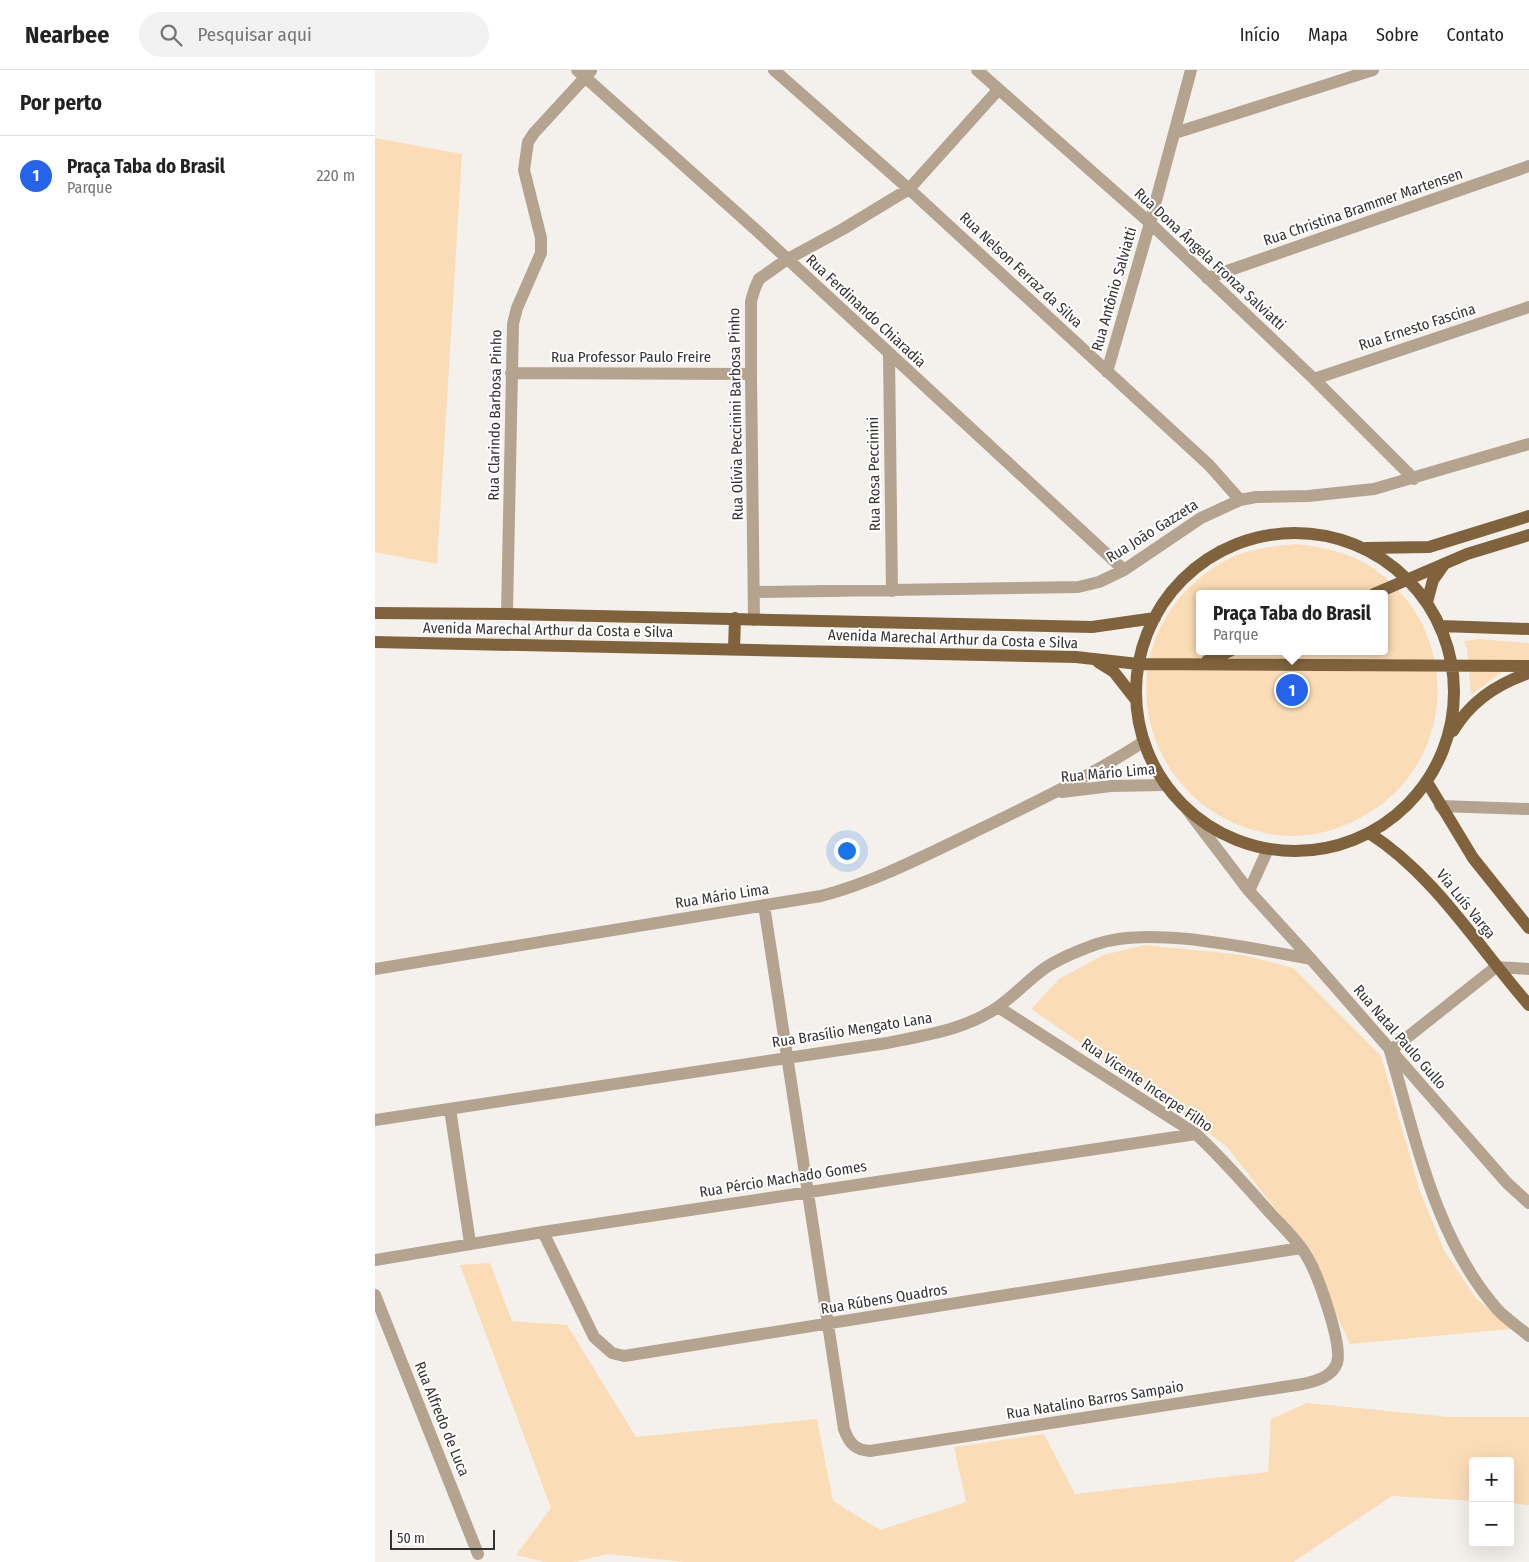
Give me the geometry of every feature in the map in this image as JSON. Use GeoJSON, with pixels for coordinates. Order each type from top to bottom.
{"type":"FeatureCollection","features":[{"type":"Feature","properties":{"kind":"main road"},"geometry":{"type":"LineString","coordinates":[[1364,548],[1429,547],[1529,516]]}},
{"type":"Feature","properties":{"kind":"main road"},"geometry":{"type":"LineString","coordinates":[[1448,740],[1455,703],[1453,665],[1441,626],[1427,602],[1409,580],[1380,557],[1364,548],[1338,539],[1294,534],[1259,538],[1233,546],[1209,559],[1188,575],[1169,595],[1155,618],[1145,640],[1138,664],[1136,700],[1143,742],[1165,784],[1186,808],[1210,827],[1231,838],[1268,849],[1320,850],[1369,833],[1397,814],[1427,782],[1464,712],[1492,690],[1529,673]]}},
{"type":"Feature","properties":{"kind":"main road"},"geometry":{"type":"LineString","coordinates":[[1384,590],[1467,554],[1529,535]]}},
{"type":"Feature","properties":{"kind":"main road"},"geometry":{"type":"LineString","coordinates":[[1427,602],[1433,580],[1445,564]]}},
{"type":"Feature","properties":{"kind":"main road"},"geometry":{"type":"LineString","coordinates":[[375,606],[396,614]]}},
{"type":"Feature","properties":{"kind":"main road","name":"Avenida Marechal Arthur da Costa e Silva"},"geometry":{"type":"LineString","coordinates":[[375,613],[735,618],[754,620],[1092,627],[1155,618]]}},
{"type":"Feature","properties":{"kind":"main road"},"geometry":{"type":"LineString","coordinates":[[734,650],[735,618]]}},
{"type":"Feature","properties":{"kind":"main road"},"geometry":{"type":"LineString","coordinates":[[1441,626],[1529,629]]}},
{"type":"Feature","properties":{"kind":"main road","name":"Avenida Marechal Arthur da Costa e Silva"},"geometry":{"type":"LineString","coordinates":[[375,642],[1076,658],[1138,664],[1529,666]]}},
{"type":"Feature","properties":{"kind":"main road"},"geometry":{"type":"LineString","coordinates":[[1200,663],[1220,655]]}},
{"type":"Feature","properties":{"kind":"main road"},"geometry":{"type":"LineString","coordinates":[[1096,660],[1114,672],[1136,700]]}},
{"type":"Feature","properties":{"kind":"main road"},"geometry":{"type":"LineString","coordinates":[[1427,782],[1473,858],[1529,928]]}},
{"type":"Feature","properties":{"kind":"main road","name":"Via Luís Varga"},"geometry":{"type":"LineString","coordinates":[[1369,833],[1393,849],[1426,879],[1529,1006]]}},
{"type":"Feature","properties":{"kind":"street","name":"Rua Nelson Ferraz da Silva"},"geometry":{"type":"LineString","coordinates":[[774,70],[909,189],[1209,465],[1240,500]]}},
{"type":"Feature","properties":{"kind":"street","name":"Rua Dona Ângela Fronza Salviatti"},"geometry":{"type":"LineString","coordinates":[[977,70],[1150,223],[1315,379],[1414,479]]}},
{"type":"Feature","properties":{"kind":"street","name":"Rua Antônio Salviatti"},"geometry":{"type":"LineString","coordinates":[[1107,372],[1191,70]]}},
{"type":"Feature","properties":{"kind":"street"},"geometry":{"type":"LineString","coordinates":[[1175,133],[1373,70]]}},
{"type":"Feature","properties":{"kind":"street","name":"Rua Ferdinando Chiaradia"},"geometry":{"type":"LineString","coordinates":[[585,72],[889,356],[1123,570]]}},
{"type":"Feature","properties":{"kind":"street","name":"Rua Clarindo Barbosa Pinho"},"geometry":{"type":"LineString","coordinates":[[507,614],[513,324],[517,308],[541,253],[541,238],[524,170],[525,152],[534,133],[585,72]]}},
{"type":"Feature","properties":{"kind":"street","name":"Rua Olívia Peccinini Barbosa Pinho"},"geometry":{"type":"LineString","coordinates":[[754,620],[751,301],[759,279],[786,260],[843,229],[909,189],[998,90]]}},
{"type":"Feature","properties":{"kind":"street","name":"Rua Christina Brammer Martensen"},"geometry":{"type":"LineString","coordinates":[[1207,278],[1529,166]]}},
{"type":"Feature","properties":{"kind":"street","name":"Rua Ernesto Fascina"},"geometry":{"type":"LineString","coordinates":[[1315,379],[1529,307]]}},
{"type":"Feature","properties":{"kind":"street","name":"Rua Rosa Peccinini"},"geometry":{"type":"LineString","coordinates":[[889,356],[892,591]]}},
{"type":"Feature","properties":{"kind":"street","name":"Rua Professor Paulo Freire"},"geometry":{"type":"LineString","coordinates":[[511,373],[751,374]]}},
{"type":"Feature","properties":{"kind":"street","name":"Rua João Gazzeta"},"geometry":{"type":"LineString","coordinates":[[755,592],[1078,587],[1099,582],[1123,570],[1201,518],[1240,500],[1256,497],[1308,496],[1374,489],[1414,479],[1529,444]]}},
{"type":"Feature","properties":{"kind":"street","name":"Rua Mário Lima"},"geometry":{"type":"LineString","coordinates":[[375,969],[821,896],[883,876],[1055,794],[1143,742]]}},
{"type":"Feature","properties":{"kind":"street","name":"Rua Mário Lima"},"geometry":{"type":"LineString","coordinates":[[1055,794],[1111,786],[1165,784]]}},
{"type":"Feature","properties":{"kind":"street"},"geometry":{"type":"LineString","coordinates":[[1440,806],[1529,809]]}},
{"type":"Feature","properties":{"kind":"street","name":"Rua Natal Paulo Gullo"},"geometry":{"type":"LineString","coordinates":[[1186,808],[1249,891],[1507,1183],[1529,1204]]}},
{"type":"Feature","properties":{"kind":"street"},"geometry":{"type":"LineString","coordinates":[[1249,891],[1268,849]]}},
{"type":"Feature","properties":{"kind":"street"},"geometry":{"type":"LineString","coordinates":[[764,905],[785,1058],[828,1324]]}},
{"type":"Feature","properties":{"kind":"street","name":"Rua Brasílio Mengato Lana"},"geometry":{"type":"LineString","coordinates":[[375,1120],[887,1043],[947,1031],[971,1022],[998,1007],[1046,968],[1097,943],[1132,936],[1238,946],[1311,959]]}},
{"type":"Feature","properties":{"kind":"street"},"geometry":{"type":"LineString","coordinates":[[1529,969],[1496,967],[1390,1051],[1433,1198],[1463,1261],[1498,1309],[1529,1336]]}},
{"type":"Feature","properties":{"kind":"street","name":"Rua Vicente Incerpe Filho"},"geometry":{"type":"LineString","coordinates":[[998,1007],[1196,1134],[1218,1154],[1301,1248],[1314,1270],[1338,1344],[1336,1364]]}},
{"type":"Feature","properties":{"kind":"street"},"geometry":{"type":"LineString","coordinates":[[450,1109],[470,1243]]}},
{"type":"Feature","properties":{"kind":"street","name":"Rua Pércio Machado Gomes"},"geometry":{"type":"LineString","coordinates":[[375,1260],[470,1243],[807,1191],[1196,1134]]}},
{"type":"Feature","properties":{"kind":"street","name":"Rua Rúbens Quadros"},"geometry":{"type":"LineString","coordinates":[[543,1232],[594,1337],[612,1353],[623,1356],[1301,1248]]}},
{"type":"Feature","properties":{"kind":"street","name":"Rua Alfredo de Luca"},"geometry":{"type":"LineString","coordinates":[[375,1295],[479,1554]]}},
{"type":"Feature","properties":{"kind":"street","name":"Rua Natalino Barros Sampaio"},"geometry":{"type":"LineString","coordinates":[[828,1324],[844,1429],[853,1446],[861,1450],[870,1451],[1303,1384],[1318,1381],[1327,1375],[1336,1364]]}},
{"type":"Feature","properties":{"kind":"shaded area"},"geometry":{"type":"Polygon","coordinates":[[[375,138],[462,154],[437,564],[375,552],[375,138]]]}},
{"type":"Feature","properties":{"kind":"shaded area"},"geometry":{"type":"Polygon","coordinates":[[[1295,544],[1327,549],[1348,555],[1377,571],[1405,598],[1425,630],[1435,664],[1437,700],[1430,735],[1415,768],[1391,797],[1358,819],[1315,834],[1287,836],[1244,827],[1208,808],[1179,782],[1159,749],[1148,712],[1147,672],[1158,633],[1181,596],[1208,571],[1224,561],[1240,554],[1295,544]]]}},
{"type":"Feature","properties":{"kind":"shaded area"},"geometry":{"type":"Polygon","coordinates":[[[1479,639],[1529,643],[1529,660],[1510,666],[1471,695],[1467,649],[1464,641],[1479,639]]]}},
{"type":"Feature","properties":{"kind":"shaded area"},"geometry":{"type":"Polygon","coordinates":[[[1145,945],[1243,955],[1293,968],[1381,1056],[1420,1191],[1444,1250],[1475,1297],[1511,1329],[1350,1344],[1303,1244],[1227,1147],[1175,1108],[1031,1009],[1059,979],[1103,955],[1145,945]]]}},
{"type":"Feature","properties":{"kind":"shaded area"},"geometry":{"type":"Polygon","coordinates":[[[490,1263],[512,1321],[567,1325],[636,1437],[817,1419],[833,1501],[880,1530],[966,1502],[954,1447],[1044,1434],[1075,1494],[1268,1472],[1271,1419],[1307,1403],[1449,1417],[1529,1417],[1529,1505],[1514,1503],[1514,1457],[1469,1457],[1469,1501],[1392,1496],[1293,1562],[685,1562],[608,1554],[573,1562],[546,1562],[516,1555],[551,1508],[460,1265],[490,1263]]]}},
{"type":"Feature","properties":{"kind":"place","name":"Praça Taba do Brasil"},"geometry":{"type":"Point","coordinates":[1292,690]}}]}
